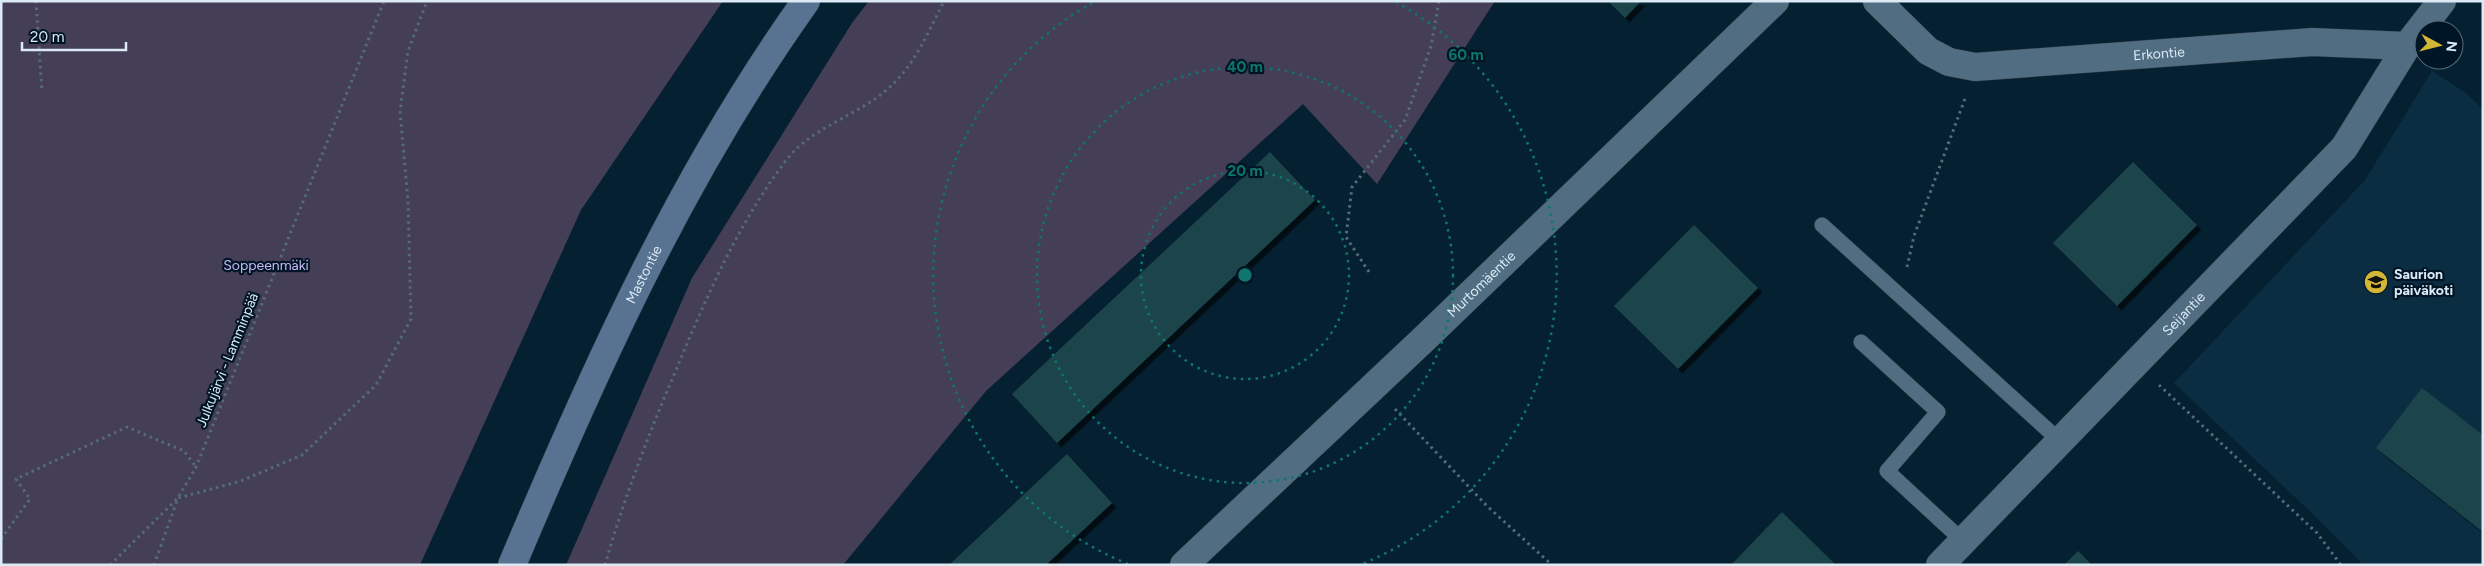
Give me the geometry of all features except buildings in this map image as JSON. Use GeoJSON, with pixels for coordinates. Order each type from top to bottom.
{"type":"FeatureCollection","features":[{"type":"Feature","properties":{"kind":"main road","name":"Mastontie"},"geometry":{"type":"LineString","coordinates":[[512,565],[578,410],[631,297],[726,122],[806,1]]}},
{"type":"Feature","properties":{"kind":"street","name":"Murtomäentie"},"geometry":{"type":"LineString","coordinates":[[1184,565],[1374,386],[1775,1]]}},
{"type":"Feature","properties":{"kind":"street","name":"Erkontie"},"geometry":{"type":"LineString","coordinates":[[1877,1],[1928,51],[1949,62],[1975,67],[2312,42],[2408,46]]}},
{"type":"Feature","properties":{"kind":"street"},"geometry":{"type":"LineString","coordinates":[[2408,46],[2442,1]]}},
{"type":"Feature","properties":{"kind":"street","name":"Seijantie"},"geometry":{"type":"LineString","coordinates":[[1940,565],[2344,148],[2408,46]]}},
{"type":"Feature","properties":{"kind":"lane"},"geometry":{"type":"LineString","coordinates":[[1822,225],[2060,441]]}},
{"type":"Feature","properties":{"kind":"lane"},"geometry":{"type":"LineString","coordinates":[[1861,342],[1938,412],[1886,471],[1962,541]]}},
{"type":"Feature","properties":{"kind":"path"},"geometry":{"type":"LineString","coordinates":[[36,1],[42,92]]}},
{"type":"Feature","properties":{"kind":"path"},"geometry":{"type":"LineString","coordinates":[[154,565],[178,498],[241,481],[302,455],[376,385],[411,320],[408,201],[400,111],[408,51],[426,1]]}},
{"type":"Feature","properties":{"kind":"path"},"geometry":{"type":"LineString","coordinates":[[605,565],[631,485],[657,415],[729,249],[784,162],[800,144],[816,132],[875,98],[905,70],[944,1]]}},
{"type":"Feature","properties":{"kind":"path"},"geometry":{"type":"LineString","coordinates":[[1369,272],[1346,237],[1352,187],[1405,120],[1431,46],[1440,1]]}},
{"type":"Feature","properties":{"kind":"path","name":"Julkujärvi - Lamminpää"},"geometry":{"type":"LineString","coordinates":[[110,565],[178,498],[196,467],[383,2]]}},
{"type":"Feature","properties":{"kind":"path"},"geometry":{"type":"LineString","coordinates":[[1901,297],[1914,236],[1948,149],[1975,67]]}},
{"type":"Feature","properties":{"kind":"path"},"geometry":{"type":"LineString","coordinates":[[2136,363],[2317,533],[2341,565]]}},
{"type":"Feature","properties":{"kind":"path"},"geometry":{"type":"LineString","coordinates":[[1374,386],[1487,506],[1552,565]]}},
{"type":"Feature","properties":{"kind":"path"},"geometry":{"type":"LineString","coordinates":[[1,539],[30,499],[16,479],[127,427],[184,451],[196,467]]}},
{"type":"Feature","properties":{"kind":"shaded area","name":"Saurion päiväkoti"},"geometry":{"type":"Polygon","coordinates":[[[2432,71],[2466,93],[2483,109],[2483,565],[2363,565],[2319,520],[2174,383],[2365,180],[2432,71]]]}},
{"type":"Feature","properties":{"kind":"green space","name":"Soppeenmäki"},"geometry":{"type":"Polygon","coordinates":[[[1,1],[723,1],[581,210],[420,565],[1,565],[1,1]]]}},
{"type":"Feature","properties":{"kind":"green space"},"geometry":{"type":"Polygon","coordinates":[[[869,1],[1495,1],[1377,184],[1303,104],[986,391],[843,565],[566,565],[692,278],[852,23],[869,1]]]}},
{"type":"Feature","properties":{"kind":"place","name":"Saurion päiväkoti"},"geometry":{"type":"Point","coordinates":[2376,282]}}]}
